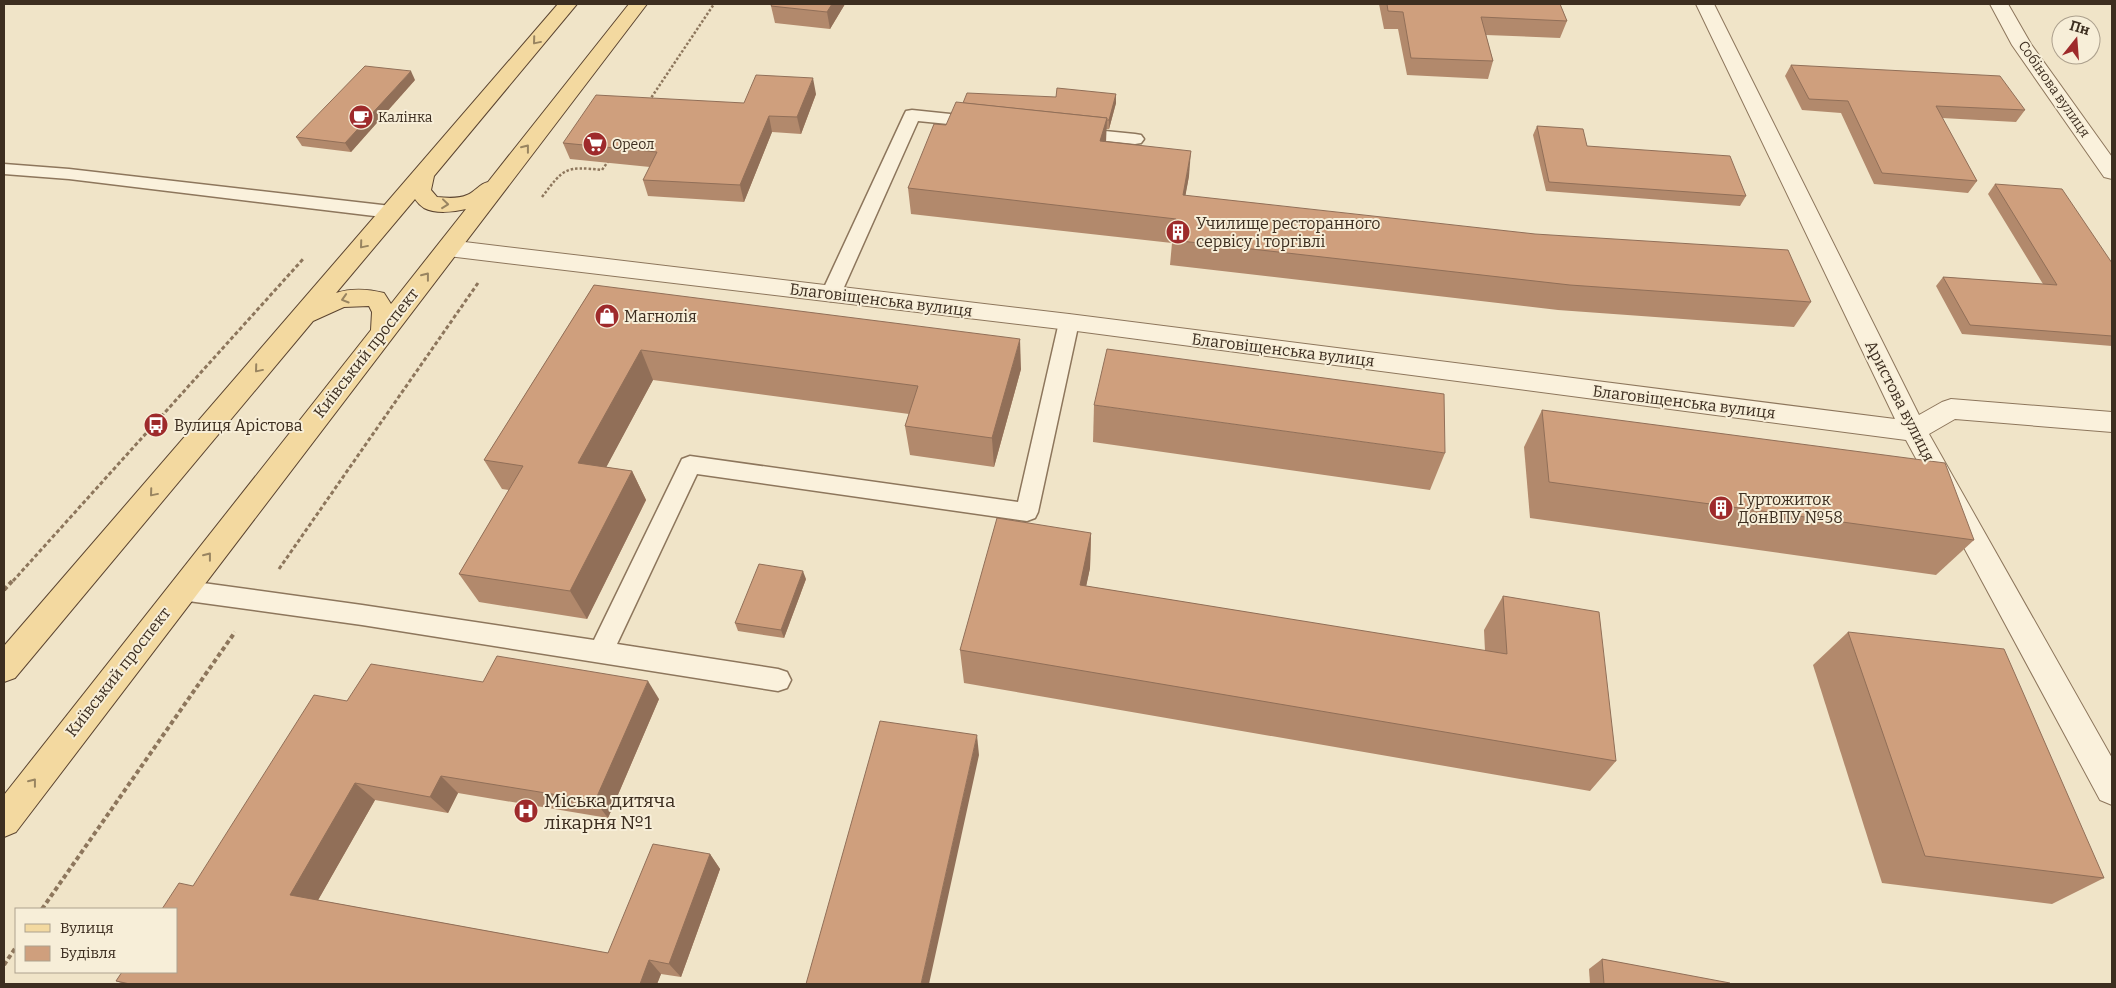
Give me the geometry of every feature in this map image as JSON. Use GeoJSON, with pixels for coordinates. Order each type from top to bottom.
{"type":"FeatureCollection","features":[{"type":"Feature","properties":{"kind":"main road"},"geometry":{"type":"LineString","coordinates":[[4,668],[568,4]]}},
{"type":"Feature","properties":{"kind":"main road","name":"Київський проспект"},"geometry":{"type":"LineString","coordinates":[[4,821],[181,590],[638,4]]}},
{"type":"Feature","properties":{"kind":"main road"},"geometry":{"type":"LineString","coordinates":[[424,173],[420,191],[431,203],[452,205],[474,201],[499,182]]}},
{"type":"Feature","properties":{"kind":"main road"},"geometry":{"type":"LineString","coordinates":[[300,320],[326,305],[354,296],[376,299],[384,312],[383,331]]}},
{"type":"Feature","properties":{"kind":"street","name":"Аристова вулиця"},"geometry":{"type":"LineString","coordinates":[[1705,4],[1914,431],[2112,789]]}},
{"type":"Feature","properties":{"kind":"street","name":"Собінова вулиця"},"geometry":{"type":"LineString","coordinates":[[1999,4],[2022,45],[2112,172]]}},
{"type":"Feature","properties":{"kind":"street","name":"Благовіщенська вулиця"},"geometry":{"type":"LineString","coordinates":[[448,248],[1069,322],[1914,431]]}},
{"type":"Feature","properties":{"kind":"street"},"geometry":{"type":"LineString","coordinates":[[1914,431],[1952,409],[2112,422]]}},
{"type":"Feature","properties":{"kind":"lane"},"geometry":{"type":"LineString","coordinates":[[831,294],[912,115],[999,124]]}},
{"type":"Feature","properties":{"kind":"lane"},"geometry":{"type":"LineString","coordinates":[[1057,131],[1134,139]]}},
{"type":"Feature","properties":{"kind":"lane"},"geometry":{"type":"LineString","coordinates":[[4,169],[68,174],[391,212]]}},
{"type":"Feature","properties":{"kind":"lane"},"geometry":{"type":"LineString","coordinates":[[600,653],[690,465],[1027,512],[1069,322]]}},
{"type":"Feature","properties":{"kind":"lane"},"geometry":{"type":"LineString","coordinates":[[181,590],[362,615],[778,680]]}},
{"type":"Feature","properties":{"kind":"path"},"geometry":{"type":"LineString","coordinates":[[645,107],[714,4]]}},
{"type":"Feature","properties":{"kind":"path"},"geometry":{"type":"LineString","coordinates":[[542,197],[561,171],[574,168],[602,170],[613,154]]}},
{"type":"Feature","properties":{"kind":"path"},"geometry":{"type":"LineString","coordinates":[[4,590],[310,252]]}},
{"type":"Feature","properties":{"kind":"path"},"geometry":{"type":"LineString","coordinates":[[456,315],[478,283]]}},
{"type":"Feature","properties":{"kind":"path"},"geometry":{"type":"LineString","coordinates":[[4,965],[15,948]]}},
{"type":"Feature","properties":{"kind":"building"},"geometry":{"type":"Polygon","coordinates":[[[772,4],[832,4],[827,12],[771,6],[772,4]]]}},
{"type":"Feature","properties":{"kind":"building"},"geometry":{"type":"Polygon","coordinates":[[[1387,4],[1560,4],[1567,21],[1481,17],[1493,61],[1411,58],[1403,12],[1388,11],[1387,4]]]}},
{"type":"Feature","properties":{"kind":"building"},"geometry":{"type":"Polygon","coordinates":[[[1791,65],[2000,76],[2025,110],[1936,106],[1977,181],[1882,173],[1848,101],[1809,99],[1791,65]]]}},
{"type":"Feature","properties":{"kind":"building"},"geometry":{"type":"Polygon","coordinates":[[[365,66],[411,71],[345,143],[296,137],[365,66]]]}},
{"type":"Feature","properties":{"kind":"building"},"geometry":{"type":"Polygon","coordinates":[[[756,75],[813,78],[797,117],[769,116],[740,185],[643,180],[657,152],[563,143],[596,95],[744,103],[756,75]]]}},
{"type":"Feature","properties":{"kind":"building"},"geometry":{"type":"Polygon","coordinates":[[[1057,88],[1116,94],[1109,120],[1106,120],[1107,118],[963,103],[967,93],[1056,97],[1057,88]]]}},
{"type":"Feature","properties":{"kind":"building"},"geometry":{"type":"Polygon","coordinates":[[[956,102],[1107,118],[1100,141],[1191,151],[1183,195],[1535,234],[1788,250],[1811,302],[1570,285],[1172,240],[1176,219],[908,188],[934,124],[946,125],[956,102]]]}},
{"type":"Feature","properties":{"kind":"building"},"geometry":{"type":"Polygon","coordinates":[[[1537,126],[1583,129],[1587,146],[1730,156],[1746,196],[1549,182],[1537,126]]]}},
{"type":"Feature","properties":{"kind":"building"},"geometry":{"type":"Polygon","coordinates":[[[1995,184],[2062,189],[2112,263],[2112,336],[1970,325],[1943,277],[2057,285],[1995,184]]]}},
{"type":"Feature","properties":{"kind":"building"},"geometry":{"type":"Polygon","coordinates":[[[594,285],[1020,339],[992,438],[905,426],[918,386],[641,350],[578,463],[632,471],[570,591],[459,574],[523,466],[484,460],[594,285]]]}},
{"type":"Feature","properties":{"kind":"building"},"geometry":{"type":"Polygon","coordinates":[[[1107,349],[1444,394],[1445,453],[1094,405],[1107,349]]]}},
{"type":"Feature","properties":{"kind":"building"},"geometry":{"type":"Polygon","coordinates":[[[1542,410],[1945,463],[1974,540],[1549,482],[1542,410]]]}},
{"type":"Feature","properties":{"kind":"building"},"geometry":{"type":"Polygon","coordinates":[[[997,518],[1091,533],[1080,585],[1507,654],[1503,596],[1599,612],[1616,761],[960,650],[997,518]]]}},
{"type":"Feature","properties":{"kind":"building"},"geometry":{"type":"Polygon","coordinates":[[[759,564],[803,571],[781,630],[735,623],[759,564]]]}},
{"type":"Feature","properties":{"kind":"building"},"geometry":{"type":"Polygon","coordinates":[[[1848,632],[2004,649],[2104,878],[1925,856],[1848,632]]]}},
{"type":"Feature","properties":{"kind":"building"},"geometry":{"type":"Polygon","coordinates":[[[497,656],[648,681],[595,801],[441,776],[430,797],[355,783],[290,895],[608,953],[653,844],[710,854],[669,964],[649,960],[640,984],[130,984],[116,981],[121,973],[178,973],[178,908],[163,908],[179,883],[193,886],[314,695],[347,701],[371,664],[483,682],[497,656]]]}},
{"type":"Feature","properties":{"kind":"building"},"geometry":{"type":"Polygon","coordinates":[[[880,721],[977,735],[921,984],[806,984],[880,721]]]}},
{"type":"Feature","properties":{"kind":"building"},"geometry":{"type":"Polygon","coordinates":[[[1602,959],[1730,983],[1730,984],[1604,984],[1602,959]]]}},
{"type":"Feature","properties":{"kind":"place","name":"Калінка"},"geometry":{"type":"Point","coordinates":[361,117]}},
{"type":"Feature","properties":{"kind":"place","name":"Ореол"},"geometry":{"type":"Point","coordinates":[595,144]}},
{"type":"Feature","properties":{"kind":"place","name":"Училище ресторанного сервісу і торгівлі"},"geometry":{"type":"Point","coordinates":[1178,232]}},
{"type":"Feature","properties":{"kind":"place","name":"Магнолія"},"geometry":{"type":"Point","coordinates":[607,316]}},
{"type":"Feature","properties":{"kind":"place","name":"Вулиця Арістова"},"geometry":{"type":"Point","coordinates":[156,425]}},
{"type":"Feature","properties":{"kind":"place","name":"Гуртожиток ДонВПУ №58"},"geometry":{"type":"Point","coordinates":[1721,508]}},
{"type":"Feature","properties":{"kind":"place","name":"Міська дитяча лікарня №1"},"geometry":{"type":"Point","coordinates":[526,811]}}]}
